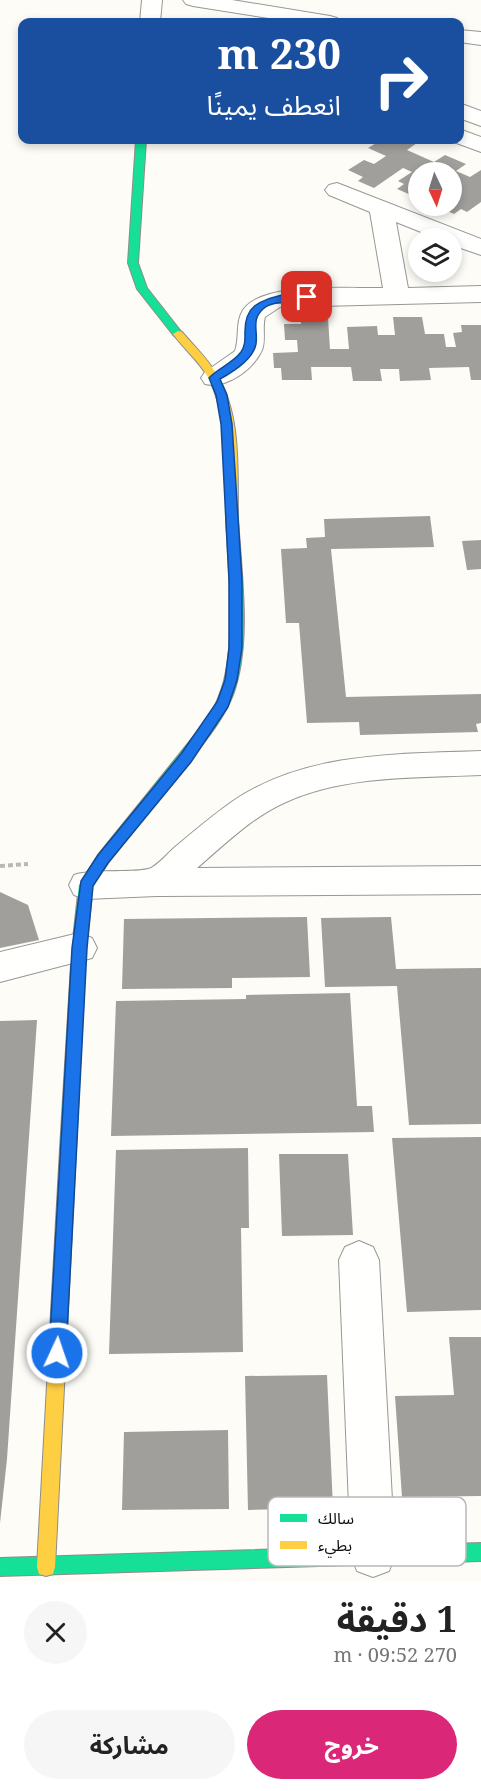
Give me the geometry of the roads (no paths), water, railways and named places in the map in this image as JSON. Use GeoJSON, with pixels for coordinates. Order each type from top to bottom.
{"type":"FeatureCollection","features":[{"type":"Feature","properties":{"kind":"street"},"geometry":{"type":"LineString","coordinates":[[150,18],[152,0]]}},
{"type":"Feature","properties":{"kind":"street"},"geometry":{"type":"LineString","coordinates":[[193,0],[305,18]]}},
{"type":"Feature","properties":{"kind":"street"},"geometry":{"type":"LineString","coordinates":[[464,36],[472,36],[478,52]]}},
{"type":"Feature","properties":{"kind":"street"},"geometry":{"type":"LineString","coordinates":[[464,112],[481,119]]}},
{"type":"Feature","properties":{"kind":"street"},"geometry":{"type":"LineString","coordinates":[[464,138],[481,145]]}},
{"type":"Feature","properties":{"kind":"street"},"geometry":{"type":"LineString","coordinates":[[46,1567],[79,948],[86,885],[103,859],[186,758],[223,703],[231,680],[236,618],[230,475],[221,395],[214,378],[142,289],[133,263],[141,144]]}},
{"type":"Feature","properties":{"kind":"street"},"geometry":{"type":"LineString","coordinates":[[337,190],[481,248]]}},
{"type":"Feature","properties":{"kind":"street"},"geometry":{"type":"LineString","coordinates":[[381,208],[397,297]]}},
{"type":"Feature","properties":{"kind":"street"},"geometry":{"type":"LineString","coordinates":[[214,378],[231,368],[248,351],[250,319],[253,313],[266,303],[286,297],[481,294]]}},
{"type":"Feature","properties":{"kind":"street"},"geometry":{"type":"LineString","coordinates":[[158,882],[246,809],[303,782],[335,773],[367,769],[481,763]]}},
{"type":"Feature","properties":{"kind":"street"},"geometry":{"type":"LineString","coordinates":[[86,885],[158,882],[481,880]]}},
{"type":"Feature","properties":{"kind":"street"},"geometry":{"type":"LineString","coordinates":[[0,967],[79,948]]}},
{"type":"Feature","properties":{"kind":"street"},"geometry":{"type":"LineString","coordinates":[[359,1260],[370,1497]]}},
{"type":"Feature","properties":{"kind":"street"},"geometry":{"type":"LineString","coordinates":[[466,1553],[481,1552]]}},
{"type":"Feature","properties":{"kind":"street"},"geometry":{"type":"LineString","coordinates":[[0,1567],[268,1560]]}}]}
